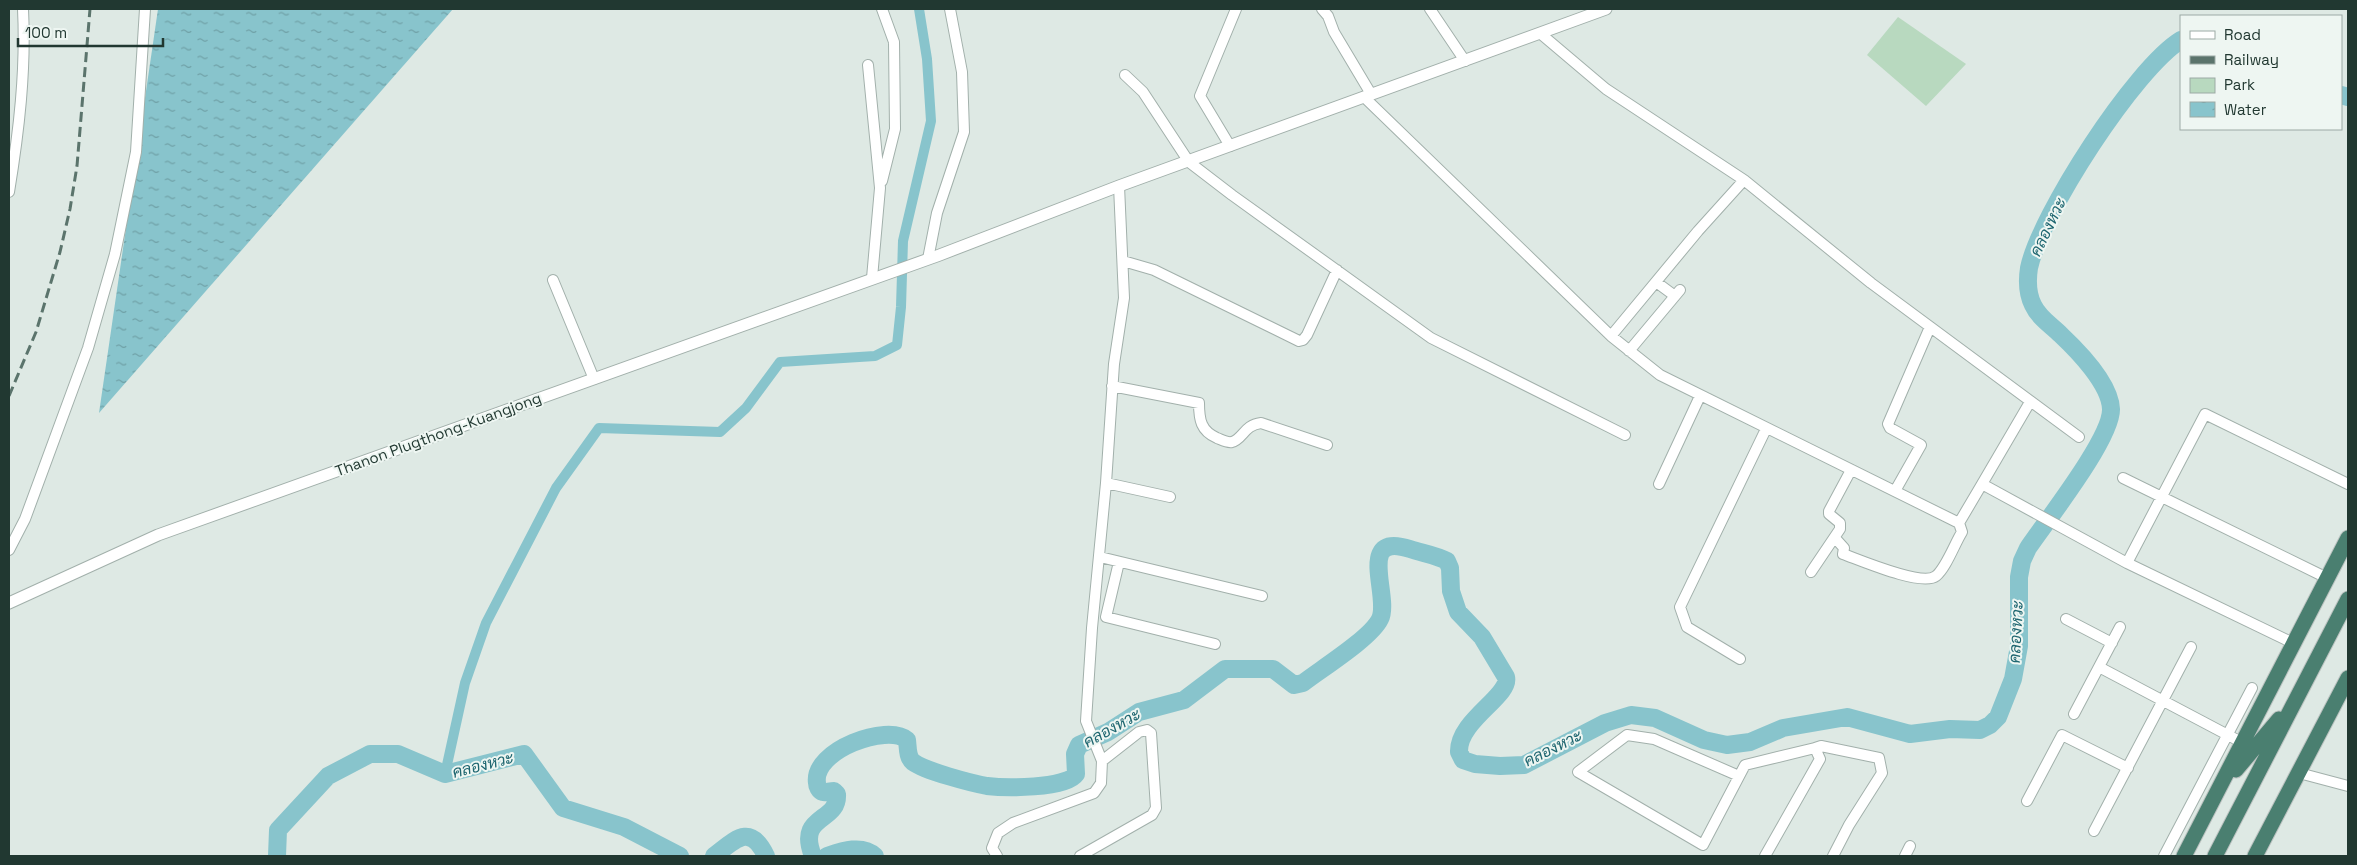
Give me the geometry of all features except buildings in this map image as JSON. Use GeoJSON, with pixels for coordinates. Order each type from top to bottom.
{"type":"FeatureCollection","features":[{"type":"Feature","properties":{"kind":"highway"},"geometry":{"type":"LineString","coordinates":[[2184,856],[2348,538]]}},
{"type":"Feature","properties":{"kind":"highway"},"geometry":{"type":"LineString","coordinates":[[2215,856],[2348,599]]}},
{"type":"Feature","properties":{"kind":"highway"},"geometry":{"type":"LineString","coordinates":[[2255,856],[2348,678]]}},
{"type":"Feature","properties":{"kind":"highway"},"geometry":{"type":"LineString","coordinates":[[2220,788],[2297,698]]}},
{"type":"Feature","properties":{"kind":"street"},"geometry":{"type":"LineString","coordinates":[[9,192],[20,130],[25,51],[23,9]]}},
{"type":"Feature","properties":{"kind":"street"},"geometry":{"type":"LineString","coordinates":[[9,550],[25,519],[88,348],[115,254],[136,152],[145,9]]}},
{"type":"Feature","properties":{"kind":"street"},"geometry":{"type":"LineString","coordinates":[[872,278],[880,188],[895,129],[894,42],[882,9]]}},
{"type":"Feature","properties":{"kind":"street"},"geometry":{"type":"LineString","coordinates":[[928,259],[937,213],[964,132],[962,72],[950,9]]}},
{"type":"Feature","properties":{"kind":"street"},"geometry":{"type":"LineString","coordinates":[[1230,146],[1200,96],[1236,9]]}},
{"type":"Feature","properties":{"kind":"street"},"geometry":{"type":"LineString","coordinates":[[1322,9],[1328,16],[1334,32],[1368,95],[1611,336],[1629,351],[1666,379],[1960,524]]}},
{"type":"Feature","properties":{"kind":"street"},"geometry":{"type":"LineString","coordinates":[[1430,9],[1465,61]]}},
{"type":"Feature","properties":{"kind":"street","name":"Thanon Plugthong-Kuangjong"},"geometry":{"type":"LineString","coordinates":[[9,603],[158,534],[928,259],[1119,186],[1541,34],[1602,10]]}},
{"type":"Feature","properties":{"kind":"street"},"geometry":{"type":"LineString","coordinates":[[1541,34],[1606,89],[1744,180],[1871,283],[2030,402],[2079,436]]}},
{"type":"Feature","properties":{"kind":"street"},"geometry":{"type":"LineString","coordinates":[[868,65],[880,188]]}},
{"type":"Feature","properties":{"kind":"street"},"geometry":{"type":"LineString","coordinates":[[1125,75],[1143,92],[1189,162],[1232,195],[1431,338],[1625,435]]}},
{"type":"Feature","properties":{"kind":"street"},"geometry":{"type":"LineString","coordinates":[[1611,336],[1744,180]]}},
{"type":"Feature","properties":{"kind":"street"},"geometry":{"type":"LineString","coordinates":[[997,856],[992,848],[998,833],[1013,823],[1094,793],[1102,783],[1101,759],[1086,721],[1092,628],[1106,483],[1112,386],[1123,303],[1119,186]]}},
{"type":"Feature","properties":{"kind":"street"},"geometry":{"type":"LineString","coordinates":[[1123,262],[1154,270],[1299,341],[1308,335],[1337,270]]}},
{"type":"Feature","properties":{"kind":"street"},"geometry":{"type":"LineString","coordinates":[[553,280],[594,378]]}},
{"type":"Feature","properties":{"kind":"street"},"geometry":{"type":"LineString","coordinates":[[1629,351],[1678,293],[1656,282]]}},
{"type":"Feature","properties":{"kind":"street"},"geometry":{"type":"LineString","coordinates":[[1895,491],[1921,444],[1890,428],[1889,422],[1930,327]]}},
{"type":"Feature","properties":{"kind":"street"},"geometry":{"type":"LineString","coordinates":[[1112,386],[1199,404],[1199,414],[1203,429],[1226,442],[1235,440],[1248,428],[1260,423],[1327,445]]}},
{"type":"Feature","properties":{"kind":"street"},"geometry":{"type":"LineString","coordinates":[[1659,484],[1700,396]]}},
{"type":"Feature","properties":{"kind":"street"},"geometry":{"type":"LineString","coordinates":[[1835,538],[1844,548],[1843,554],[1903,574],[1927,579],[1933,577],[1940,571],[1962,532],[1960,524],[2030,402]]}},
{"type":"Feature","properties":{"kind":"street"},"geometry":{"type":"LineString","coordinates":[[2127,563],[2205,414],[2348,484]]}},
{"type":"Feature","properties":{"kind":"street"},"geometry":{"type":"LineString","coordinates":[[1740,659],[1687,627],[1680,607],[1766,429]]}},
{"type":"Feature","properties":{"kind":"street"},"geometry":{"type":"LineString","coordinates":[[1811,572],[1835,538],[1840,525],[1829,511],[1851,470]]}},
{"type":"Feature","properties":{"kind":"street"},"geometry":{"type":"LineString","coordinates":[[2123,478],[2160,498],[2327,578]]}},
{"type":"Feature","properties":{"kind":"street"},"geometry":{"type":"LineString","coordinates":[[1106,483],[1170,497]]}},
{"type":"Feature","properties":{"kind":"street"},"geometry":{"type":"LineString","coordinates":[[1982,484],[2127,563],[2294,643]]}},
{"type":"Feature","properties":{"kind":"street"},"geometry":{"type":"LineString","coordinates":[[1100,557],[1262,596]]}},
{"type":"Feature","properties":{"kind":"street"},"geometry":{"type":"LineString","coordinates":[[1119,562],[1106,617],[1215,644]]}},
{"type":"Feature","properties":{"kind":"street"},"geometry":{"type":"LineString","coordinates":[[2066,620],[2112,643]]}},
{"type":"Feature","properties":{"kind":"street"},"geometry":{"type":"LineString","coordinates":[[2074,714],[2120,627]]}},
{"type":"Feature","properties":{"kind":"street"},"geometry":{"type":"LineString","coordinates":[[2094,831],[2191,647]]}},
{"type":"Feature","properties":{"kind":"street"},"geometry":{"type":"LineString","coordinates":[[2099,667],[2243,743]]}},
{"type":"Feature","properties":{"kind":"street"},"geometry":{"type":"LineString","coordinates":[[2164,856],[2252,688]]}},
{"type":"Feature","properties":{"kind":"street"},"geometry":{"type":"LineString","coordinates":[[1080,856],[1152,815],[1156,808],[1151,733],[1147,730],[1139,732],[1101,759]]}},
{"type":"Feature","properties":{"kind":"street"},"geometry":{"type":"LineString","coordinates":[[1739,776],[1654,739],[1627,735],[1578,772],[1703,845],[1745,765],[1821,746],[1879,758],[1882,773],[1849,825],[1833,856]]}},
{"type":"Feature","properties":{"kind":"street"},"geometry":{"type":"LineString","coordinates":[[2027,801],[2062,736],[2128,768]]}},
{"type":"Feature","properties":{"kind":"street"},"geometry":{"type":"LineString","coordinates":[[1765,856],[1820,758],[1815,748]]}},
{"type":"Feature","properties":{"kind":"street"},"geometry":{"type":"LineString","coordinates":[[2299,773],[2348,786]]}},
{"type":"Feature","properties":{"kind":"street"},"geometry":{"type":"LineString","coordinates":[[1905,856],[1910,846]]}},
{"type":"Feature","properties":{"kind":"green space"},"geometry":{"type":"Polygon","coordinates":[[[1898,17],[1966,64],[1926,106],[1867,55],[1898,17]]]}},
{"type":"Feature","properties":{"kind":"water"},"geometry":{"type":"Polygon","coordinates":[[[158,9],[453,9],[99,413],[158,9]]]}},
{"type":"Feature","properties":{"kind":"waterway"},"geometry":{"type":"LineString","coordinates":[[445,774],[465,683],[486,623],[556,488],[599,428],[720,432],[746,408],[780,362],[875,356],[897,345],[901,307],[903,241],[931,121],[927,59],[919,9]]}},
{"type":"Feature","properties":{"kind":"waterway","name":"คลองหวะ"},"geometry":{"type":"LineString","coordinates":[[813,856],[809,842],[810,833],[819,820],[832,810],[836,803],[837,794],[834,791],[824,792],[819,790],[817,783],[819,771],[826,760],[838,750],[869,737],[897,736],[907,740],[909,755],[913,762],[937,773],[970,782],[987,786],[1020,787],[1048,785],[1070,779],[1076,774],[1075,754],[1079,745],[1108,732],[1139,712],[1184,700],[1225,669],[1273,669],[1294,685],[1303,683],[1333,662],[1367,635],[1380,619],[1382,596],[1378,569],[1379,557],[1384,549],[1393,546],[1429,554],[1447,561],[1450,568],[1451,591],[1458,612],[1482,637],[1506,677],[1501,692],[1475,719],[1461,740],[1459,752],[1463,760],[1475,764],[1524,765],[1605,723],[1631,715],[1655,718],[1704,740],[1727,745],[1750,742],[1783,728],[1847,717],[1910,734],[1950,729],[1980,730],[1990,725],[1998,717],[2013,679],[2019,646],[2019,577],[2022,561],[2028,548],[2090,458],[2101,439],[2111,409],[2105,389],[2092,369],[2036,310],[2029,291],[2029,268],[2037,244],[2051,214],[2092,145],[2139,80],[2180,41]]}},
{"type":"Feature","properties":{"kind":"waterway","name":"คลองหวะ"},"geometry":{"type":"LineString","coordinates":[[2342,95],[2348,97]]}},
{"type":"Feature","properties":{"kind":"waterway","name":"คลองหวะ"},"geometry":{"type":"LineString","coordinates":[[277,856],[278,830],[328,776],[370,754],[398,754],[445,774],[524,754],[563,808],[624,827],[680,856]]}},
{"type":"Feature","properties":{"kind":"waterway","name":"คลองหวะ"},"geometry":{"type":"LineString","coordinates":[[714,856],[729,844],[742,837],[754,839],[766,856]]}},
{"type":"Feature","properties":{"kind":"waterway","name":"คลองหวะ"},"geometry":{"type":"LineString","coordinates":[[827,856],[858,849],[870,852],[875,856]]}},
{"type":"Feature","properties":{"kind":"railway"},"geometry":{"type":"LineString","coordinates":[[9,396],[36,332],[60,252],[70,209],[77,166],[90,9]]}}]}
